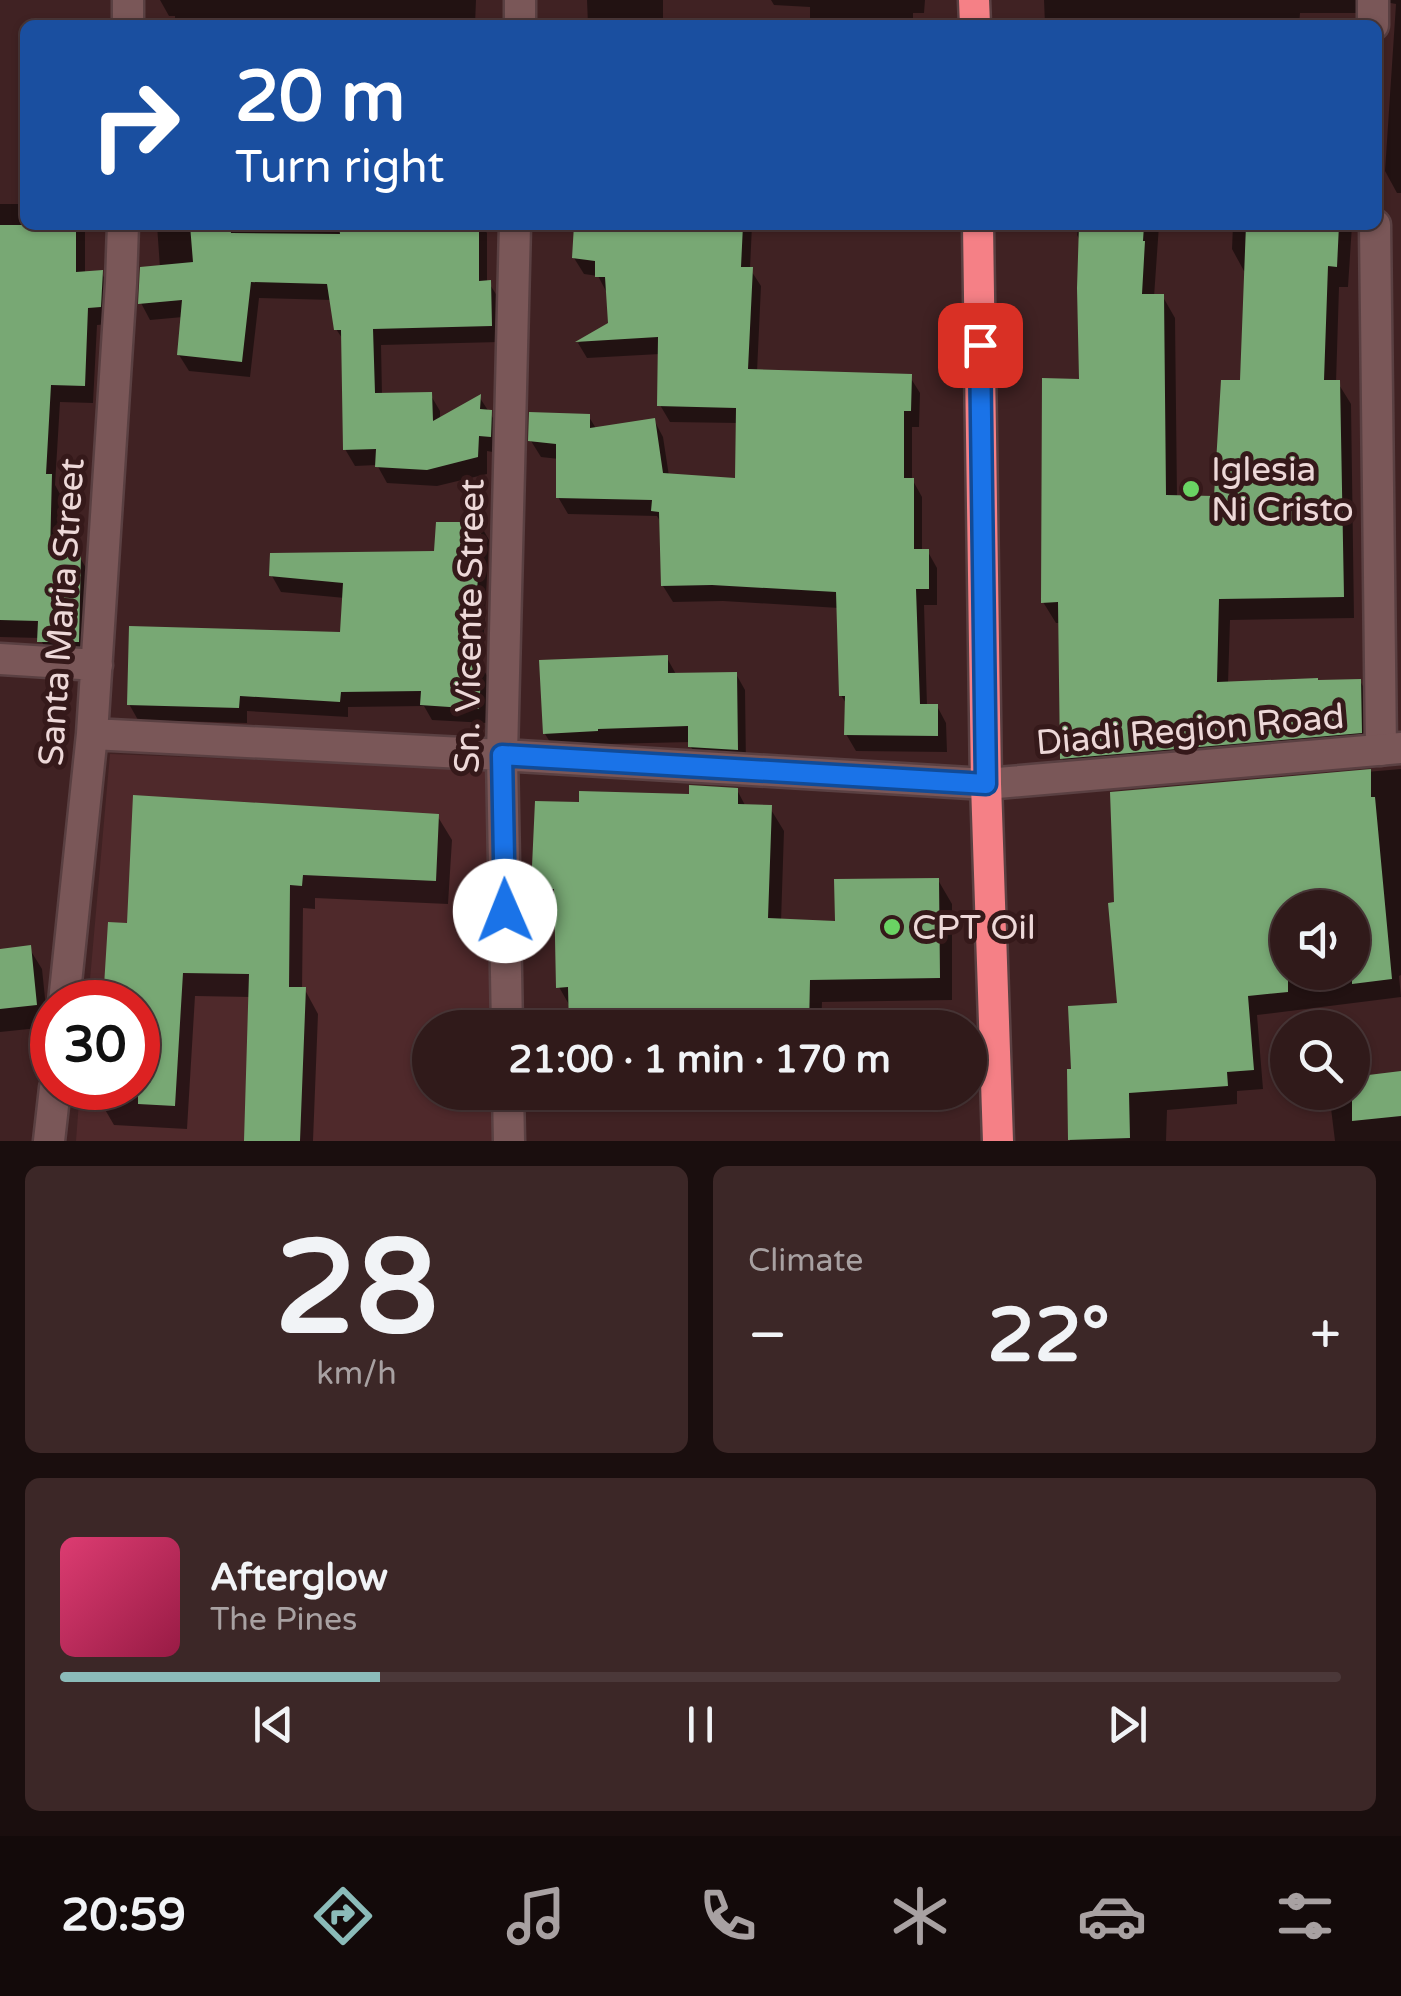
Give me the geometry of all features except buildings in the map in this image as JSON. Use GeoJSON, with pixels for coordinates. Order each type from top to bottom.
{"type":"FeatureCollection","features":[{"type":"Feature","properties":{"kind":"highway"},"geometry":{"type":"LineString","coordinates":[[978,230],[986,784],[998,1141]]}},
{"type":"Feature","properties":{"kind":"street","name":"Santa Maria Street"},"geometry":{"type":"LineString","coordinates":[[66,980],[92,734],[123,230]]}},
{"type":"Feature","properties":{"kind":"street","name":"Sn. Vicente Street"},"geometry":{"type":"LineString","coordinates":[[507,1010],[502,755],[515,230]]}},
{"type":"Feature","properties":{"kind":"street"},"geometry":{"type":"LineString","coordinates":[[1375,230],[1391,749]]}},
{"type":"Feature","properties":{"kind":"street"},"geometry":{"type":"LineString","coordinates":[[0,658],[97,665]]}},
{"type":"Feature","properties":{"kind":"street","name":"Diadi Region Road"},"geometry":{"type":"LineString","coordinates":[[92,734],[986,784],[1391,749]]}},
{"type":"Feature","properties":{"kind":"street"},"geometry":{"type":"LineString","coordinates":[[49,1141],[52,1110]]}},
{"type":"Feature","properties":{"kind":"street"},"geometry":{"type":"LineString","coordinates":[[508,1110],[509,1141]]}},
{"type":"Feature","properties":{"kind":"shaded area"},"geometry":{"type":"Polygon","coordinates":[[[110,754],[490,769],[493,1010],[412,1010],[412,1110],[493,1110],[494,1141],[76,1141],[78,1110],[160,1110],[160,980],[90,980],[110,754]]]}},
{"type":"Feature","properties":{"kind":"place","name":"Iglesia Ni Cristo"},"geometry":{"type":"Point","coordinates":[1191,489]}},
{"type":"Feature","properties":{"kind":"place","name":"CPT Oil"},"geometry":{"type":"Point","coordinates":[892,927]}},
{"type":"Feature","properties":{"kind":"route"},"geometry":{"type":"LineString","coordinates":[[505,911],[502,755],[986,784],[980,345]]}}]}
